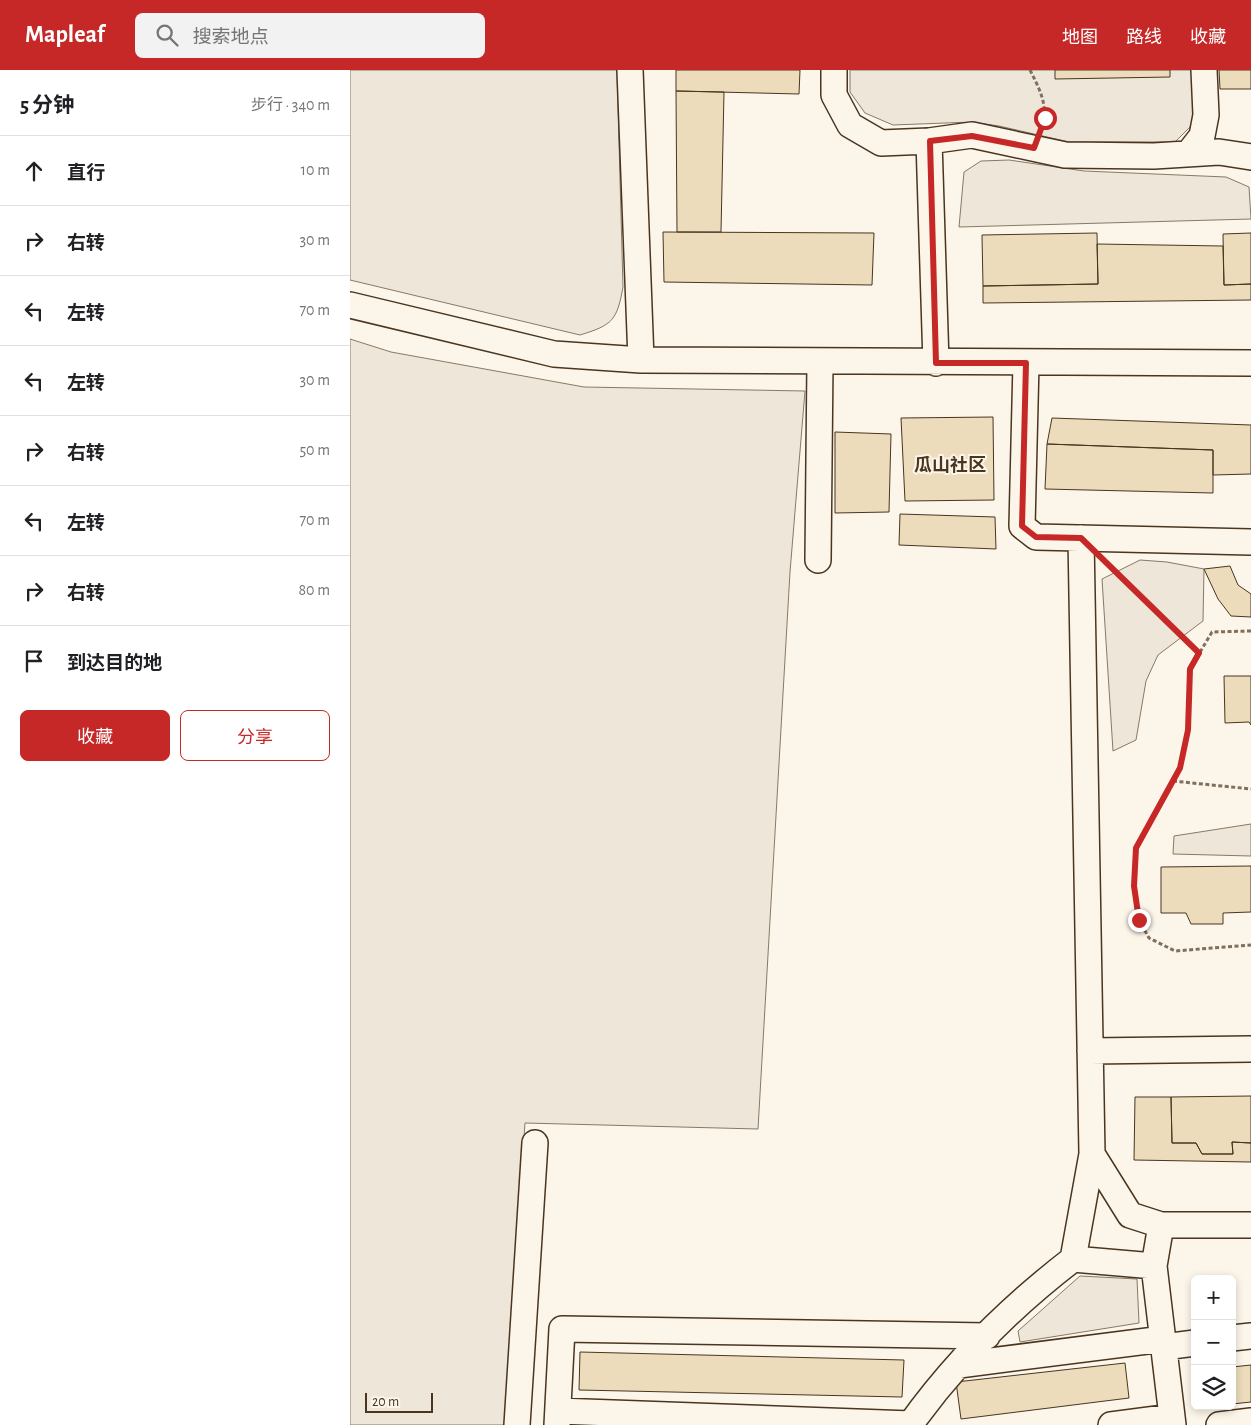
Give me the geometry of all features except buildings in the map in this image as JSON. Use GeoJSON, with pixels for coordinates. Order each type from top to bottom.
{"type":"FeatureCollection","features":[{"type":"Feature","properties":{"kind":"street"},"geometry":{"type":"LineString","coordinates":[[630,70],[641,360]]}},
{"type":"Feature","properties":{"kind":"street"},"geometry":{"type":"LineString","coordinates":[[834,70],[834,95],[850,125],[881,143],[930,141],[972,136],[1065,155],[1154,156],[1219,152],[1251,157]]}},
{"type":"Feature","properties":{"kind":"street"},"geometry":{"type":"LineString","coordinates":[[1188,154],[1202,136],[1206,114],[1204,70]]}},
{"type":"Feature","properties":{"kind":"street"},"geometry":{"type":"LineString","coordinates":[[930,141],[936,363]]}},
{"type":"Feature","properties":{"kind":"street"},"geometry":{"type":"LineString","coordinates":[[350,305],[554,354],[641,360],[936,363],[1251,363]]}},
{"type":"Feature","properties":{"kind":"street"},"geometry":{"type":"LineString","coordinates":[[818,560],[820,362]]}},
{"type":"Feature","properties":{"kind":"street"},"geometry":{"type":"LineString","coordinates":[[1026,363],[1022,526],[1036,537],[1251,542]]}},
{"type":"Feature","properties":{"kind":"street"},"geometry":{"type":"LineString","coordinates":[[987,1336],[562,1329],[558,1418],[910,1424],[933,1392],[987,1336],[1025,1296],[1073,1258],[1092,1154],[1081,538]]}},
{"type":"Feature","properties":{"kind":"street"},"geometry":{"type":"LineString","coordinates":[[1090,1051],[1251,1048]]}},
{"type":"Feature","properties":{"kind":"street"},"geometry":{"type":"LineString","coordinates":[[518,1425],[535,1143]]}},
{"type":"Feature","properties":{"kind":"street"},"geometry":{"type":"LineString","coordinates":[[1092,1154],[1130,1215],[1161,1225],[1251,1225]]}},
{"type":"Feature","properties":{"kind":"street"},"geometry":{"type":"LineString","coordinates":[[1111,1425],[1173,1421],[1154,1266],[1161,1225]]}},
{"type":"Feature","properties":{"kind":"street"},"geometry":{"type":"LineString","coordinates":[[1073,1258],[1154,1266]]}},
{"type":"Feature","properties":{"kind":"street"},"geometry":{"type":"LineString","coordinates":[[1236,1338],[1251,1336]]}},
{"type":"Feature","properties":{"kind":"street"},"geometry":{"type":"LineString","coordinates":[[959,1365],[1163,1343],[1191,1343]]}},
{"type":"Feature","properties":{"kind":"street"},"geometry":{"type":"LineString","coordinates":[[1219,1425],[1251,1421]]}},
{"type":"Feature","properties":{"kind":"path"},"geometry":{"type":"LineString","coordinates":[[1030,70],[1042,94],[1045,118],[1034,148]]}},
{"type":"Feature","properties":{"kind":"path"},"geometry":{"type":"LineString","coordinates":[[1081,538],[1199,653]]}},
{"type":"Feature","properties":{"kind":"path"},"geometry":{"type":"LineString","coordinates":[[1251,631],[1212,632],[1190,669],[1188,730],[1180,768],[1136,848],[1134,886],[1139,920],[1149,938],[1175,951],[1251,945]]}},
{"type":"Feature","properties":{"kind":"path"},"geometry":{"type":"LineString","coordinates":[[1173,781],[1251,789]]}},
{"type":"Feature","properties":{"kind":"shaded area"},"geometry":{"type":"Polygon","coordinates":[[[350,70],[617,70],[623,287],[618,307],[612,320],[600,328],[580,335],[350,280],[350,70]]]}},
{"type":"Feature","properties":{"kind":"shaded area"},"geometry":{"type":"Polygon","coordinates":[[[850,70],[1193,70],[1194,123],[1175,142],[1069,142],[999,126],[972,122],[893,125],[865,113],[850,92],[850,70]]]}},
{"type":"Feature","properties":{"kind":"shaded area"},"geometry":{"type":"Polygon","coordinates":[[[1009,160],[1084,171],[1226,177],[1249,187],[1251,219],[959,227],[964,172],[981,161],[1009,160]]]}},
{"type":"Feature","properties":{"kind":"shaded area"},"geometry":{"type":"Polygon","coordinates":[[[350,339],[391,352],[584,387],[805,391],[790,572],[758,1129],[525,1123],[505,1425],[350,1425],[350,339]]]}},
{"type":"Feature","properties":{"kind":"shaded area"},"geometry":{"type":"Polygon","coordinates":[[[1140,560],[1167,562],[1204,569],[1203,621],[1158,655],[1146,681],[1136,740],[1113,751],[1102,579],[1140,560]]]}},
{"type":"Feature","properties":{"kind":"shaded area"},"geometry":{"type":"Polygon","coordinates":[[[1251,824],[1251,856],[1173,854],[1174,836],[1251,824]]]}},
{"type":"Feature","properties":{"kind":"shaded area"},"geometry":{"type":"Polygon","coordinates":[[[1080,1276],[1137,1279],[1139,1323],[1020,1342],[1018,1331],[1080,1276]]]}},
{"type":"Feature","properties":{"kind":"district","name":"瓜山社区"},"geometry":{"type":"Point","coordinates":[950,465]}},
{"type":"Feature","properties":{"kind":"route"},"geometry":{"type":"LineString","coordinates":[[1045,118],[1034,148],[972,136],[930,141],[936,363],[1026,363],[1022,526],[1036,537],[1081,538],[1199,653],[1190,669],[1188,730],[1180,768],[1136,848],[1134,886],[1139,920]]}}]}
